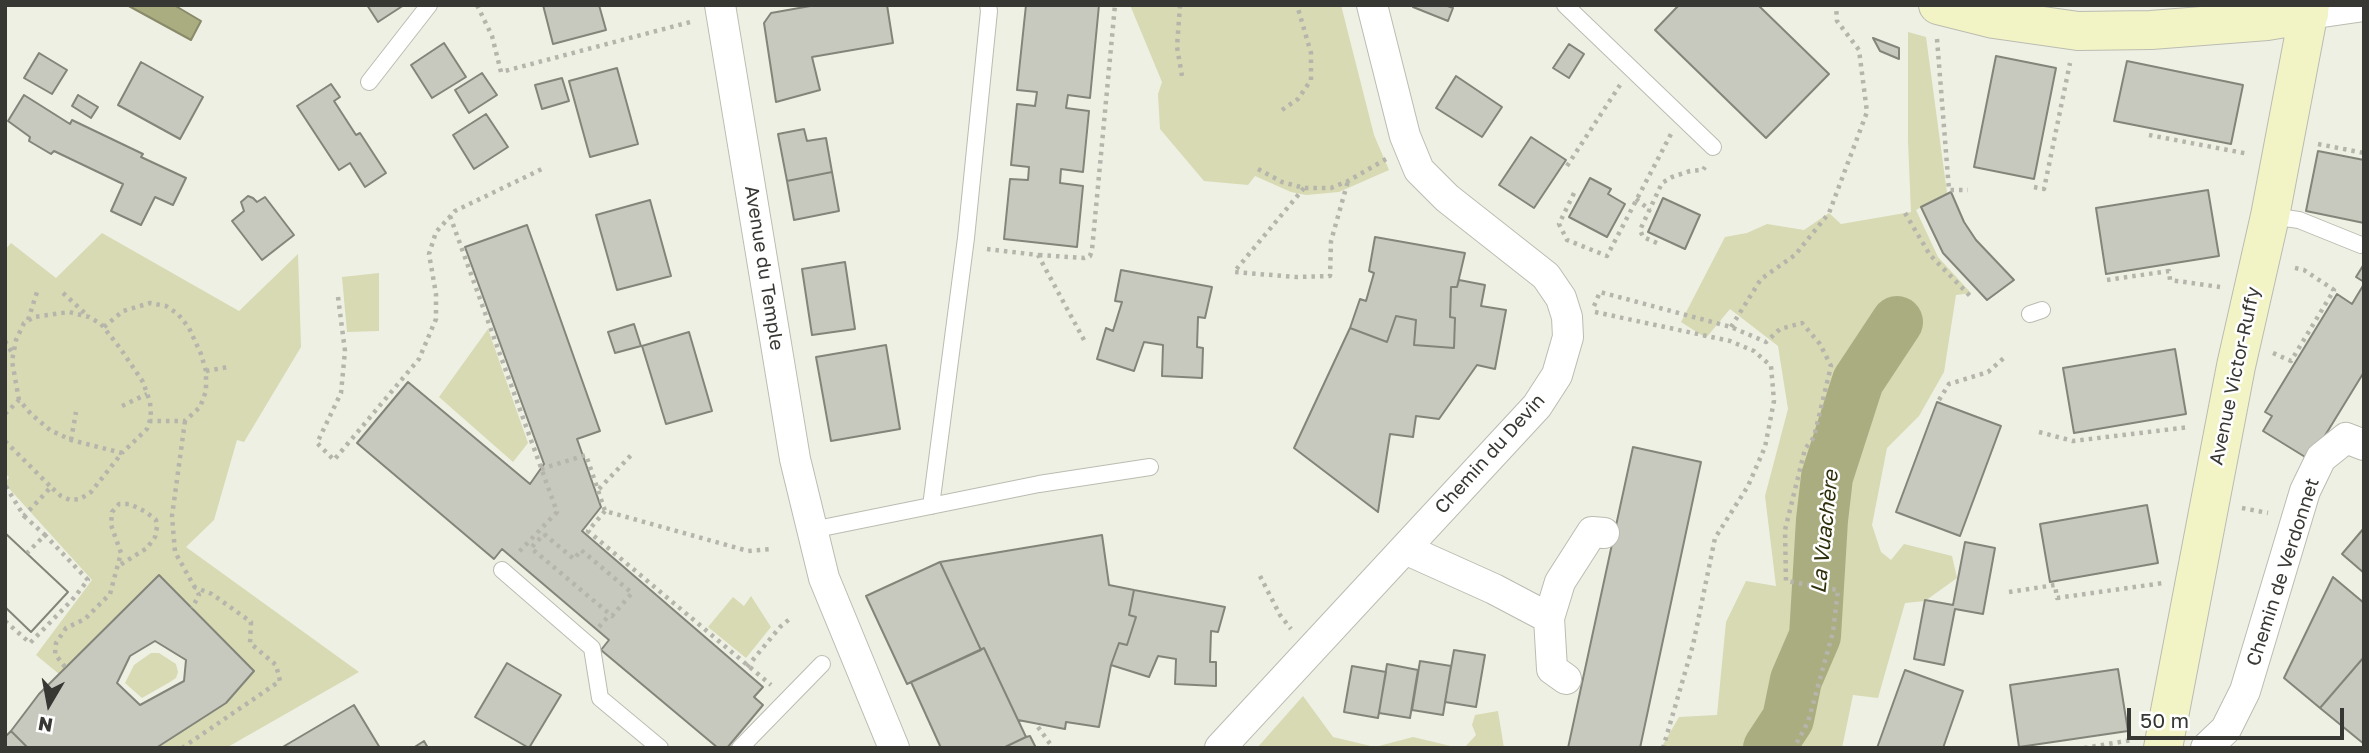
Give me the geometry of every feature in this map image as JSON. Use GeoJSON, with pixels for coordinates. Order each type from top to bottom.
{"type":"FeatureCollection","features":[{"type":"Feature","properties":{"kind":"street","name":"Chemin du Devin"},"geometry":{"type":"LineString","coordinates":[[1220,748],[1537,406],[1557,375],[1568,337],[1567,317],[1561,298],[1546,276],[1447,198],[1414,158],[1371,5]]}},
{"type":"Feature","properties":{"kind":"street"},"geometry":{"type":"LineString","coordinates":[[1937,18],[1994,19],[2078,31],[2151,30],[2267,21],[2309,9],[2364,6]]}},
{"type":"Feature","properties":{"kind":"street","name":"Avenue du Temple"},"geometry":{"type":"LineString","coordinates":[[721,9],[795,459],[824,578],[894,748]]}},
{"type":"Feature","properties":{"kind":"street","name":"Avenue Victor-Ruffy"},"geometry":{"type":"LineString","coordinates":[[2150,743],[2270,216],[2309,9]]}},
{"type":"Feature","properties":{"kind":"street","name":"Chemin de Verdonnet"},"geometry":{"type":"LineString","coordinates":[[2206,748],[2226,729],[2245,691],[2305,491],[2321,458],[2355,442]]}},
{"type":"Feature","properties":{"kind":"street"},"geometry":{"type":"LineString","coordinates":[[1566,679],[1552,670],[1549,618],[1560,582],[1591,532],[1604,533]]}},
{"type":"Feature","properties":{"kind":"street"},"geometry":{"type":"LineString","coordinates":[[1405,549],[1494,589],[1549,618]]}},
{"type":"Feature","properties":{"kind":"street"},"geometry":{"type":"LineString","coordinates":[[1494,589],[1560,582]]}},
{"type":"Feature","properties":{"kind":"lane"},"geometry":{"type":"LineString","coordinates":[[369,82],[429,5]]}},
{"type":"Feature","properties":{"kind":"lane"},"geometry":{"type":"LineString","coordinates":[[931,506],[966,238],[988,5]]}},
{"type":"Feature","properties":{"kind":"lane"},"geometry":{"type":"LineString","coordinates":[[1565,5],[1713,147]]}},
{"type":"Feature","properties":{"kind":"lane"},"geometry":{"type":"LineString","coordinates":[[2270,216],[2299,220],[2361,245]]}},
{"type":"Feature","properties":{"kind":"lane"},"geometry":{"type":"LineString","coordinates":[[812,530],[1039,484],[1150,467]]}},
{"type":"Feature","properties":{"kind":"lane"},"geometry":{"type":"LineString","coordinates":[[502,570],[592,648],[600,698],[660,748]]}},
{"type":"Feature","properties":{"kind":"lane"},"geometry":{"type":"LineString","coordinates":[[740,748],[822,664]]}},
{"type":"Feature","properties":{"kind":"path"},"geometry":{"type":"LineString","coordinates":[[477,5],[492,36],[500,72],[721,9]]}},
{"type":"Feature","properties":{"kind":"path"},"geometry":{"type":"LineString","coordinates":[[986,236],[985,249],[1038,255],[1084,258],[1090,256],[1093,250],[1115,5]]}},
{"type":"Feature","properties":{"kind":"path"},"geometry":{"type":"LineString","coordinates":[[1180,5],[1177,47],[1182,76]]}},
{"type":"Feature","properties":{"kind":"path"},"geometry":{"type":"LineString","coordinates":[[1282,110],[1298,99],[1311,80],[1311,53],[1297,5]]}},
{"type":"Feature","properties":{"kind":"path"},"geometry":{"type":"LineString","coordinates":[[1731,327],[1761,279],[1795,255],[1829,213],[1867,112],[1859,50],[1837,21],[1836,5]]}},
{"type":"Feature","properties":{"kind":"path"},"geometry":{"type":"LineString","coordinates":[[1937,18],[1949,190],[1968,190]]}},
{"type":"Feature","properties":{"kind":"path"},"geometry":{"type":"LineString","coordinates":[[2034,187],[2044,189],[2071,55]]}},
{"type":"Feature","properties":{"kind":"path"},"geometry":{"type":"LineString","coordinates":[[1567,166],[1631,69]]}},
{"type":"Feature","properties":{"kind":"path"},"geometry":{"type":"LineString","coordinates":[[1574,193],[1559,223],[1566,240],[1607,256],[1681,117]]}},
{"type":"Feature","properties":{"kind":"path"},"geometry":{"type":"LineString","coordinates":[[2149,135],[2250,154]]}},
{"type":"Feature","properties":{"kind":"path"},"geometry":{"type":"LineString","coordinates":[[2314,143],[2364,153]]}},
{"type":"Feature","properties":{"kind":"path"},"geometry":{"type":"LineString","coordinates":[[1657,243],[1643,237],[1640,230],[1662,183],[1690,171],[1703,170],[1713,147]]}},
{"type":"Feature","properties":{"kind":"path"},"geometry":{"type":"LineString","coordinates":[[1258,169],[1282,182],[1304,188],[1331,188],[1414,158]]}},
{"type":"Feature","properties":{"kind":"path"},"geometry":{"type":"LineString","coordinates":[[338,297],[345,351],[341,393],[317,443],[334,460],[419,359],[436,319],[436,294],[429,254],[436,232],[455,211],[544,168]]}},
{"type":"Feature","properties":{"kind":"path"},"geometry":{"type":"LineString","coordinates":[[1304,188],[1234,272],[1296,277],[1330,276],[1331,242],[1348,181]]}},
{"type":"Feature","properties":{"kind":"path"},"geometry":{"type":"LineString","coordinates":[[1636,199],[1650,210]]}},
{"type":"Feature","properties":{"kind":"path"},"geometry":{"type":"LineString","coordinates":[[1905,212],[1930,255],[1971,297]]}},
{"type":"Feature","properties":{"kind":"path"},"geometry":{"type":"LineString","coordinates":[[450,216],[556,512],[535,539],[502,570]]}},
{"type":"Feature","properties":{"kind":"path"},"geometry":{"type":"LineString","coordinates":[[1038,255],[1084,340]]}},
{"type":"Feature","properties":{"kind":"path"},"geometry":{"type":"LineString","coordinates":[[2272,353],[2291,361],[2334,290],[2304,270],[2290,267]]}},
{"type":"Feature","properties":{"kind":"path"},"geometry":{"type":"LineString","coordinates":[[2107,280],[2169,271],[2170,280],[2224,287]]}},
{"type":"Feature","properties":{"kind":"path"},"geometry":{"type":"LineString","coordinates":[[27,321],[37,292]]}},
{"type":"Feature","properties":{"kind":"path"},"geometry":{"type":"LineString","coordinates":[[1663,748],[1693,645],[1715,538],[1748,486],[1765,447],[1774,401],[1771,366],[1754,351],[1730,341],[1592,312],[1600,292],[1731,327],[1766,342],[1780,329],[1802,323],[1820,344],[1831,366],[1814,437],[1805,449],[1785,530],[1786,581],[1838,590],[1833,632],[1808,722],[1794,748]]}},
{"type":"Feature","properties":{"kind":"path"},"geometry":{"type":"LineString","coordinates":[[5,441],[51,488],[70,500],[80,499],[90,492],[122,453],[147,429],[150,402],[143,382],[104,327],[63,293]]}},
{"type":"Feature","properties":{"kind":"path"},"geometry":{"type":"LineString","coordinates":[[104,327],[123,311],[150,303],[166,306],[178,314],[189,328],[206,371],[206,391],[200,407],[185,421],[172,516],[175,552],[199,595],[192,608]]}},
{"type":"Feature","properties":{"kind":"path"},"geometry":{"type":"LineString","coordinates":[[89,317],[69,312],[34,317],[24,323],[13,355],[14,381],[19,400],[50,430],[71,440],[122,453]]}},
{"type":"Feature","properties":{"kind":"path"},"geometry":{"type":"LineString","coordinates":[[5,341],[13,355]]}},
{"type":"Feature","properties":{"kind":"path"},"geometry":{"type":"LineString","coordinates":[[1939,400],[1948,384],[1987,372],[2005,357]]}},
{"type":"Feature","properties":{"kind":"path"},"geometry":{"type":"LineString","coordinates":[[206,371],[228,367]]}},
{"type":"Feature","properties":{"kind":"path"},"geometry":{"type":"LineString","coordinates":[[122,405],[147,394]]}},
{"type":"Feature","properties":{"kind":"path"},"geometry":{"type":"LineString","coordinates":[[5,414],[19,400]]}},
{"type":"Feature","properties":{"kind":"path"},"geometry":{"type":"LineString","coordinates":[[71,440],[76,412]]}},
{"type":"Feature","properties":{"kind":"path"},"geometry":{"type":"LineString","coordinates":[[150,421],[185,421]]}},
{"type":"Feature","properties":{"kind":"path"},"geometry":{"type":"LineString","coordinates":[[2039,432],[2073,441],[2198,426]]}},
{"type":"Feature","properties":{"kind":"path"},"geometry":{"type":"LineString","coordinates":[[599,489],[634,452]]}},
{"type":"Feature","properties":{"kind":"path"},"geometry":{"type":"LineString","coordinates":[[541,469],[586,454],[605,511]]}},
{"type":"Feature","properties":{"kind":"path"},"geometry":{"type":"LineString","coordinates":[[5,485],[24,516],[88,580],[30,643],[5,621]]}},
{"type":"Feature","properties":{"kind":"path"},"geometry":{"type":"LineString","coordinates":[[24,516],[51,488]]}},
{"type":"Feature","properties":{"kind":"path"},"geometry":{"type":"LineString","coordinates":[[65,667],[55,654],[56,643],[66,628],[85,619],[110,594],[120,565],[121,553],[111,525],[112,512],[119,505],[130,504],[156,520],[157,527],[155,537],[147,548],[120,565]]}},
{"type":"Feature","properties":{"kind":"path"},"geometry":{"type":"LineString","coordinates":[[605,511],[748,551],[772,550]]}},
{"type":"Feature","properties":{"kind":"path"},"geometry":{"type":"LineString","coordinates":[[605,511],[588,531],[770,686],[779,676]]}},
{"type":"Feature","properties":{"kind":"path"},"geometry":{"type":"LineString","coordinates":[[544,534],[573,559],[581,550],[632,593],[612,616],[531,548],[535,539],[544,534]]}},
{"type":"Feature","properties":{"kind":"path"},"geometry":{"type":"LineString","coordinates":[[27,553],[45,535]]}},
{"type":"Feature","properties":{"kind":"path"},"geometry":{"type":"LineString","coordinates":[[1259,576],[1280,615],[1309,652]]}},
{"type":"Feature","properties":{"kind":"path"},"geometry":{"type":"LineString","coordinates":[[2008,592],[2055,585],[2057,598],[2167,582]]}},
{"type":"Feature","properties":{"kind":"path"},"geometry":{"type":"LineString","coordinates":[[182,748],[280,681],[276,665],[250,643],[251,622],[212,594],[194,587]]}},
{"type":"Feature","properties":{"kind":"path"},"geometry":{"type":"LineString","coordinates":[[747,667],[780,627],[792,617]]}},
{"type":"Feature","properties":{"kind":"path"},"geometry":{"type":"LineString","coordinates":[[1038,727],[1053,748]]}},
{"type":"Feature","properties":{"kind":"path"},"geometry":{"type":"LineString","coordinates":[[2084,748],[2150,743]]}},
{"type":"Feature","properties":{"kind":"shaded area"},"geometry":{"type":"Polygon","coordinates":[[[127,5],[174,5],[201,21],[191,40],[127,5]]]}},
{"type":"Feature","properties":{"kind":"shaded area"},"geometry":{"type":"Polygon","coordinates":[[[1130,5],[1341,5],[1374,135],[1389,170],[1339,192],[1306,195],[1291,192],[1255,176],[1248,185],[1204,181],[1160,129],[1158,94],[1162,82],[1130,5]]]}},
{"type":"Feature","properties":{"kind":"shaded area"},"geometry":{"type":"Polygon","coordinates":[[[1908,32],[1926,37],[1947,193],[1916,210],[1938,257],[1971,293],[1956,295],[1944,372],[1919,416],[1887,448],[1872,525],[1881,552],[1891,560],[1904,544],[1952,556],[1957,578],[1925,601],[1905,603],[1878,698],[1853,695],[1842,748],[1661,748],[1679,717],[1717,715],[1726,622],[1746,581],[1776,586],[1765,496],[1788,409],[1778,346],[1730,309],[1706,338],[1681,322],[1725,237],[1747,233],[1767,224],[1804,230],[1829,213],[1841,224],[1911,212],[1908,32]]]}},
{"type":"Feature","properties":{"kind":"shaded area"},"geometry":{"type":"Polygon","coordinates":[[[102,233],[239,311],[298,254],[301,347],[244,442],[237,440],[214,520],[186,547],[359,672],[226,748],[156,748],[226,703],[254,671],[159,575],[59,674],[36,655],[92,580],[5,484],[9,477],[5,474],[5,250],[11,243],[56,278],[102,233]]]}},
{"type":"Feature","properties":{"kind":"shaded area"},"geometry":{"type":"Polygon","coordinates":[[[379,273],[379,331],[347,332],[342,277],[379,273]]]}},
{"type":"Feature","properties":{"kind":"shaded area"},"geometry":{"type":"Polygon","coordinates":[[[488,329],[528,443],[513,462],[439,397],[488,329]]]}},
{"type":"Feature","properties":{"kind":"shaded area"},"geometry":{"type":"Polygon","coordinates":[[[751,596],[771,627],[746,658],[708,627],[733,597],[744,606],[751,596]]]}},
{"type":"Feature","properties":{"kind":"shaded area"},"geometry":{"type":"Polygon","coordinates":[[[151,653],[159,653],[176,664],[178,672],[176,678],[142,698],[125,683],[134,665],[151,653]]]}},
{"type":"Feature","properties":{"kind":"shaded area"},"geometry":{"type":"Polygon","coordinates":[[[1303,696],[1333,737],[1375,747],[1413,737],[1459,748],[1257,748],[1303,696]]]}},
{"type":"Feature","properties":{"kind":"shaded area"},"geometry":{"type":"Polygon","coordinates":[[[1498,711],[1504,748],[1464,748],[1476,735],[1472,725],[1475,715],[1498,711]]]}},
{"type":"Feature","properties":{"kind":"building"},"geometry":{"type":"Polygon","coordinates":[[[367,5],[404,5],[378,22],[367,5]]]}},
{"type":"Feature","properties":{"kind":"building"},"geometry":{"type":"Polygon","coordinates":[[[543,5],[599,5],[606,30],[553,44],[543,5]]]}},
{"type":"Feature","properties":{"kind":"building"},"geometry":{"type":"Polygon","coordinates":[[[816,5],[887,5],[893,43],[812,57],[820,90],[776,102],[764,23],[771,13],[816,5]]]}},
{"type":"Feature","properties":{"kind":"building"},"geometry":{"type":"Polygon","coordinates":[[[1026,5],[1099,5],[1090,98],[1068,95],[1066,108],[1089,111],[1083,172],[1061,169],[1060,183],[1083,186],[1077,247],[1004,239],[1010,179],[1028,180],[1029,167],[1011,165],[1017,104],[1035,106],[1037,92],[1017,90],[1026,5]]]}},
{"type":"Feature","properties":{"kind":"building"},"geometry":{"type":"Polygon","coordinates":[[[1445,5],[1453,8],[1448,21],[1413,7],[1445,5]]]}},
{"type":"Feature","properties":{"kind":"building"},"geometry":{"type":"Polygon","coordinates":[[[1679,5],[1758,5],[1829,74],[1766,138],[1655,30],[1679,5]]]}},
{"type":"Feature","properties":{"kind":"building"},"geometry":{"type":"Polygon","coordinates":[[[1873,38],[1899,48],[1899,59],[1880,51],[1873,38]]]}},
{"type":"Feature","properties":{"kind":"building"},"geometry":{"type":"Polygon","coordinates":[[[444,43],[466,77],[432,98],[411,65],[444,43]]]}},
{"type":"Feature","properties":{"kind":"building"},"geometry":{"type":"Polygon","coordinates":[[[1569,44],[1584,54],[1569,78],[1553,68],[1569,44]]]}},
{"type":"Feature","properties":{"kind":"building"},"geometry":{"type":"Polygon","coordinates":[[[39,53],[67,70],[52,94],[24,78],[39,53]]]}},
{"type":"Feature","properties":{"kind":"building"},"geometry":{"type":"Polygon","coordinates":[[[1996,56],[2056,68],[2034,179],[1974,167],[1996,56]]]}},
{"type":"Feature","properties":{"kind":"building"},"geometry":{"type":"Polygon","coordinates":[[[2127,61],[2243,85],[2231,144],[2114,121],[2127,61]]]}},
{"type":"Feature","properties":{"kind":"building"},"geometry":{"type":"Polygon","coordinates":[[[141,62],[203,97],[180,139],[118,105],[141,62]]]}},
{"type":"Feature","properties":{"kind":"building"},"geometry":{"type":"Polygon","coordinates":[[[617,68],[638,144],[590,157],[569,81],[617,68]]]}},
{"type":"Feature","properties":{"kind":"building"},"geometry":{"type":"Polygon","coordinates":[[[482,73],[497,95],[469,113],[455,90],[482,73]]]}},
{"type":"Feature","properties":{"kind":"building"},"geometry":{"type":"Polygon","coordinates":[[[1456,76],[1502,107],[1482,137],[1436,108],[1456,76]]]}},
{"type":"Feature","properties":{"kind":"building"},"geometry":{"type":"Polygon","coordinates":[[[562,78],[569,101],[542,109],[535,85],[562,78]]]}},
{"type":"Feature","properties":{"kind":"building"},"geometry":{"type":"Polygon","coordinates":[[[331,84],[340,97],[334,101],[356,135],[360,133],[386,173],[365,187],[350,163],[339,170],[297,106],[331,84]]]}},
{"type":"Feature","properties":{"kind":"building"},"geometry":{"type":"Polygon","coordinates":[[[24,95],[70,124],[72,120],[186,178],[173,205],[155,197],[141,225],[111,211],[123,184],[54,151],[51,154],[29,141],[30,137],[8,121],[24,95]]]}},
{"type":"Feature","properties":{"kind":"building"},"geometry":{"type":"Polygon","coordinates":[[[78,95],[98,107],[91,118],[72,106],[78,95]]]}},
{"type":"Feature","properties":{"kind":"building"},"geometry":{"type":"Polygon","coordinates":[[[486,114],[508,147],[474,169],[453,135],[486,114]]]}},
{"type":"Feature","properties":{"kind":"building"},"geometry":{"type":"Polygon","coordinates":[[[804,129],[807,141],[826,138],[832,172],[787,181],[778,134],[804,129]]]}},
{"type":"Feature","properties":{"kind":"building"},"geometry":{"type":"Polygon","coordinates":[[[1531,137],[1566,160],[1534,208],[1499,185],[1531,137]]]}},
{"type":"Feature","properties":{"kind":"building"},"geometry":{"type":"Polygon","coordinates":[[[2318,151],[2364,160],[2364,223],[2306,211],[2318,151]]]}},
{"type":"Feature","properties":{"kind":"building"},"geometry":{"type":"Polygon","coordinates":[[[832,172],[839,211],[794,220],[787,181],[832,172]]]}},
{"type":"Feature","properties":{"kind":"building"},"geometry":{"type":"Polygon","coordinates":[[[1590,178],[1611,189],[1608,194],[1625,204],[1607,237],[1569,217],[1590,178]]]}},
{"type":"Feature","properties":{"kind":"building"},"geometry":{"type":"Polygon","coordinates":[[[2208,190],[2219,256],[2106,274],[2096,208],[2208,190]]]}},
{"type":"Feature","properties":{"kind":"building"},"geometry":{"type":"Polygon","coordinates":[[[1951,192],[1964,222],[1976,240],[2014,280],[1987,300],[1943,253],[1921,207],[1951,192]]]}},
{"type":"Feature","properties":{"kind":"building"},"geometry":{"type":"Polygon","coordinates":[[[248,196],[257,202],[265,197],[294,235],[262,260],[232,221],[244,211],[241,202],[248,196]]]}},
{"type":"Feature","properties":{"kind":"building"},"geometry":{"type":"Polygon","coordinates":[[[1663,198],[1700,215],[1685,249],[1648,232],[1663,198]]]}},
{"type":"Feature","properties":{"kind":"building"},"geometry":{"type":"Polygon","coordinates":[[[650,200],[671,276],[617,290],[596,215],[650,200]]]}},
{"type":"Feature","properties":{"kind":"building"},"geometry":{"type":"Polygon","coordinates":[[[527,225],[600,431],[577,439],[601,507],[582,531],[763,687],[754,697],[763,705],[727,748],[718,748],[601,650],[609,640],[502,549],[494,559],[357,443],[408,382],[530,484],[544,464],[465,247],[527,225]]]}},
{"type":"Feature","properties":{"kind":"building"},"geometry":{"type":"Polygon","coordinates":[[[1375,237],[1465,253],[1457,287],[1451,287],[1450,317],[1455,318],[1454,348],[1414,345],[1416,320],[1396,316],[1387,342],[1350,328],[1360,299],[1366,301],[1374,273],[1369,271],[1375,237]]]}},
{"type":"Feature","properties":{"kind":"building"},"geometry":{"type":"Polygon","coordinates":[[[845,262],[855,329],[812,335],[802,269],[845,262]]]}},
{"type":"Feature","properties":{"kind":"building"},"geometry":{"type":"Polygon","coordinates":[[[2364,264],[2364,282],[2356,277],[2364,264]]]}},
{"type":"Feature","properties":{"kind":"building"},"geometry":{"type":"Polygon","coordinates":[[[1121,270],[1212,287],[1205,318],[1198,317],[1197,347],[1203,348],[1202,378],[1162,376],[1163,345],[1144,342],[1134,371],[1097,359],[1106,328],[1113,331],[1122,302],[1115,301],[1121,270]]]}},
{"type":"Feature","properties":{"kind":"building"},"geometry":{"type":"Polygon","coordinates":[[[1459,280],[1485,285],[1481,306],[1506,310],[1495,369],[1477,365],[1439,419],[1416,416],[1413,437],[1390,434],[1378,512],[1294,448],[1350,328],[1387,342],[1396,316],[1416,320],[1414,345],[1454,348],[1455,318],[1450,317],[1451,287],[1457,287],[1459,280]]]}},
{"type":"Feature","properties":{"kind":"building"},"geometry":{"type":"Polygon","coordinates":[[[2364,284],[2364,372],[2310,460],[2263,431],[2272,416],[2265,412],[2337,294],[2352,304],[2364,284]]]}},
{"type":"Feature","properties":{"kind":"building"},"geometry":{"type":"Polygon","coordinates":[[[634,324],[641,346],[615,353],[608,332],[634,324]]]}},
{"type":"Feature","properties":{"kind":"building"},"geometry":{"type":"Polygon","coordinates":[[[689,332],[712,411],[666,424],[642,346],[689,332]]]}},
{"type":"Feature","properties":{"kind":"building"},"geometry":{"type":"Polygon","coordinates":[[[886,345],[900,429],[831,441],[816,357],[886,345]]]}},
{"type":"Feature","properties":{"kind":"building"},"geometry":{"type":"Polygon","coordinates":[[[2175,349],[2186,414],[2074,433],[2063,368],[2175,349]]]}},
{"type":"Feature","properties":{"kind":"building"},"geometry":{"type":"Polygon","coordinates":[[[1937,402],[2001,426],[1960,536],[1896,512],[1937,402]]]}},
{"type":"Feature","properties":{"kind":"building"},"geometry":{"type":"Polygon","coordinates":[[[1633,447],[1701,462],[1640,748],[1568,748],[1633,447]]]}},
{"type":"Feature","properties":{"kind":"building"},"geometry":{"type":"Polygon","coordinates":[[[2147,505],[2158,563],[2050,582],[2040,524],[2147,505]]]}},
{"type":"Feature","properties":{"kind":"building"},"geometry":{"type":"Polygon","coordinates":[[[2364,528],[2364,573],[2342,554],[2364,528]]]}},
{"type":"Feature","properties":{"kind":"building"},"geometry":{"type":"Polygon","coordinates":[[[5,533],[68,592],[31,632],[5,607],[5,533]]]}},
{"type":"Feature","properties":{"kind":"building"},"geometry":{"type":"Polygon","coordinates":[[[5,533],[68,592],[31,632],[5,607],[5,533]]]}},
{"type":"Feature","properties":{"kind":"building"},"geometry":{"type":"Polygon","coordinates":[[[1102,535],[1109,585],[1134,590],[1129,615],[1136,617],[1127,645],[1119,643],[1111,665],[1099,727],[1066,722],[1065,729],[1018,720],[984,648],[981,650],[940,562],[1102,535]]]}},
{"type":"Feature","properties":{"kind":"building"},"geometry":{"type":"Polygon","coordinates":[[[1965,542],[1995,548],[1983,614],[1955,609],[1944,665],[1914,659],[1925,600],[1953,605],[1965,542]]]}},
{"type":"Feature","properties":{"kind":"building"},"geometry":{"type":"Polygon","coordinates":[[[940,562],[981,650],[907,684],[866,596],[940,562]]]}},
{"type":"Feature","properties":{"kind":"building"},"geometry":{"type":"Polygon","coordinates":[[[159,575],[254,671],[226,703],[156,748],[28,748],[11,731],[39,694],[159,575]],[[155,641],[130,656],[117,683],[140,705],[184,681],[186,660],[155,641]]]}},
{"type":"Feature","properties":{"kind":"building"},"geometry":{"type":"Polygon","coordinates":[[[2333,577],[2364,603],[2364,657],[2320,708],[2284,678],[2333,577]]]}},
{"type":"Feature","properties":{"kind":"building"},"geometry":{"type":"Polygon","coordinates":[[[1134,590],[1225,607],[1218,632],[1211,631],[1210,662],[1216,662],[1216,686],[1175,684],[1176,659],[1158,656],[1149,677],[1111,665],[1119,643],[1127,645],[1136,617],[1129,615],[1134,590]]]}},
{"type":"Feature","properties":{"kind":"building"},"geometry":{"type":"Polygon","coordinates":[[[984,648],[1026,737],[1003,748],[941,748],[911,682],[984,648]]]}},
{"type":"Feature","properties":{"kind":"building"},"geometry":{"type":"Polygon","coordinates":[[[1454,650],[1485,655],[1476,707],[1445,702],[1454,650]]]}},
{"type":"Feature","properties":{"kind":"building"},"geometry":{"type":"Polygon","coordinates":[[[2364,657],[2364,744],[2320,708],[2364,657]]]}},
{"type":"Feature","properties":{"kind":"building"},"geometry":{"type":"Polygon","coordinates":[[[1420,661],[1451,666],[1443,715],[1412,710],[1420,661]]]}},
{"type":"Feature","properties":{"kind":"building"},"geometry":{"type":"Polygon","coordinates":[[[507,663],[561,695],[529,748],[475,717],[507,663]]]}},
{"type":"Feature","properties":{"kind":"building"},"geometry":{"type":"Polygon","coordinates":[[[1387,664],[1418,670],[1410,718],[1379,713],[1387,664]]]}},
{"type":"Feature","properties":{"kind":"building"},"geometry":{"type":"Polygon","coordinates":[[[1352,666],[1386,672],[1378,718],[1344,712],[1352,666]]]}},
{"type":"Feature","properties":{"kind":"building"},"geometry":{"type":"Polygon","coordinates":[[[2118,669],[2128,731],[2019,747],[2010,685],[2118,669]]]}},
{"type":"Feature","properties":{"kind":"building"},"geometry":{"type":"Polygon","coordinates":[[[1905,670],[1963,691],[1943,748],[1877,748],[1905,670]]]}},
{"type":"Feature","properties":{"kind":"building"},"geometry":{"type":"Polygon","coordinates":[[[354,705],[380,748],[281,748],[354,705]]]}},
{"type":"Feature","properties":{"kind":"building"},"geometry":{"type":"Polygon","coordinates":[[[11,731],[28,748],[5,748],[5,737],[11,731]]]}},
{"type":"Feature","properties":{"kind":"building"},"geometry":{"type":"Polygon","coordinates":[[[1030,736],[1036,748],[1003,748],[1026,737],[1030,736]]]}},
{"type":"Feature","properties":{"kind":"building"},"geometry":{"type":"Polygon","coordinates":[[[424,741],[428,748],[413,748],[424,741]]]}},
{"type":"Feature","properties":{"kind":"waterway","name":"La Vuachère"},"geometry":{"type":"LineString","coordinates":[[1769,748],[1788,719],[1796,680],[1815,636],[1827,477],[1858,381],[1897,322]]}}]}
